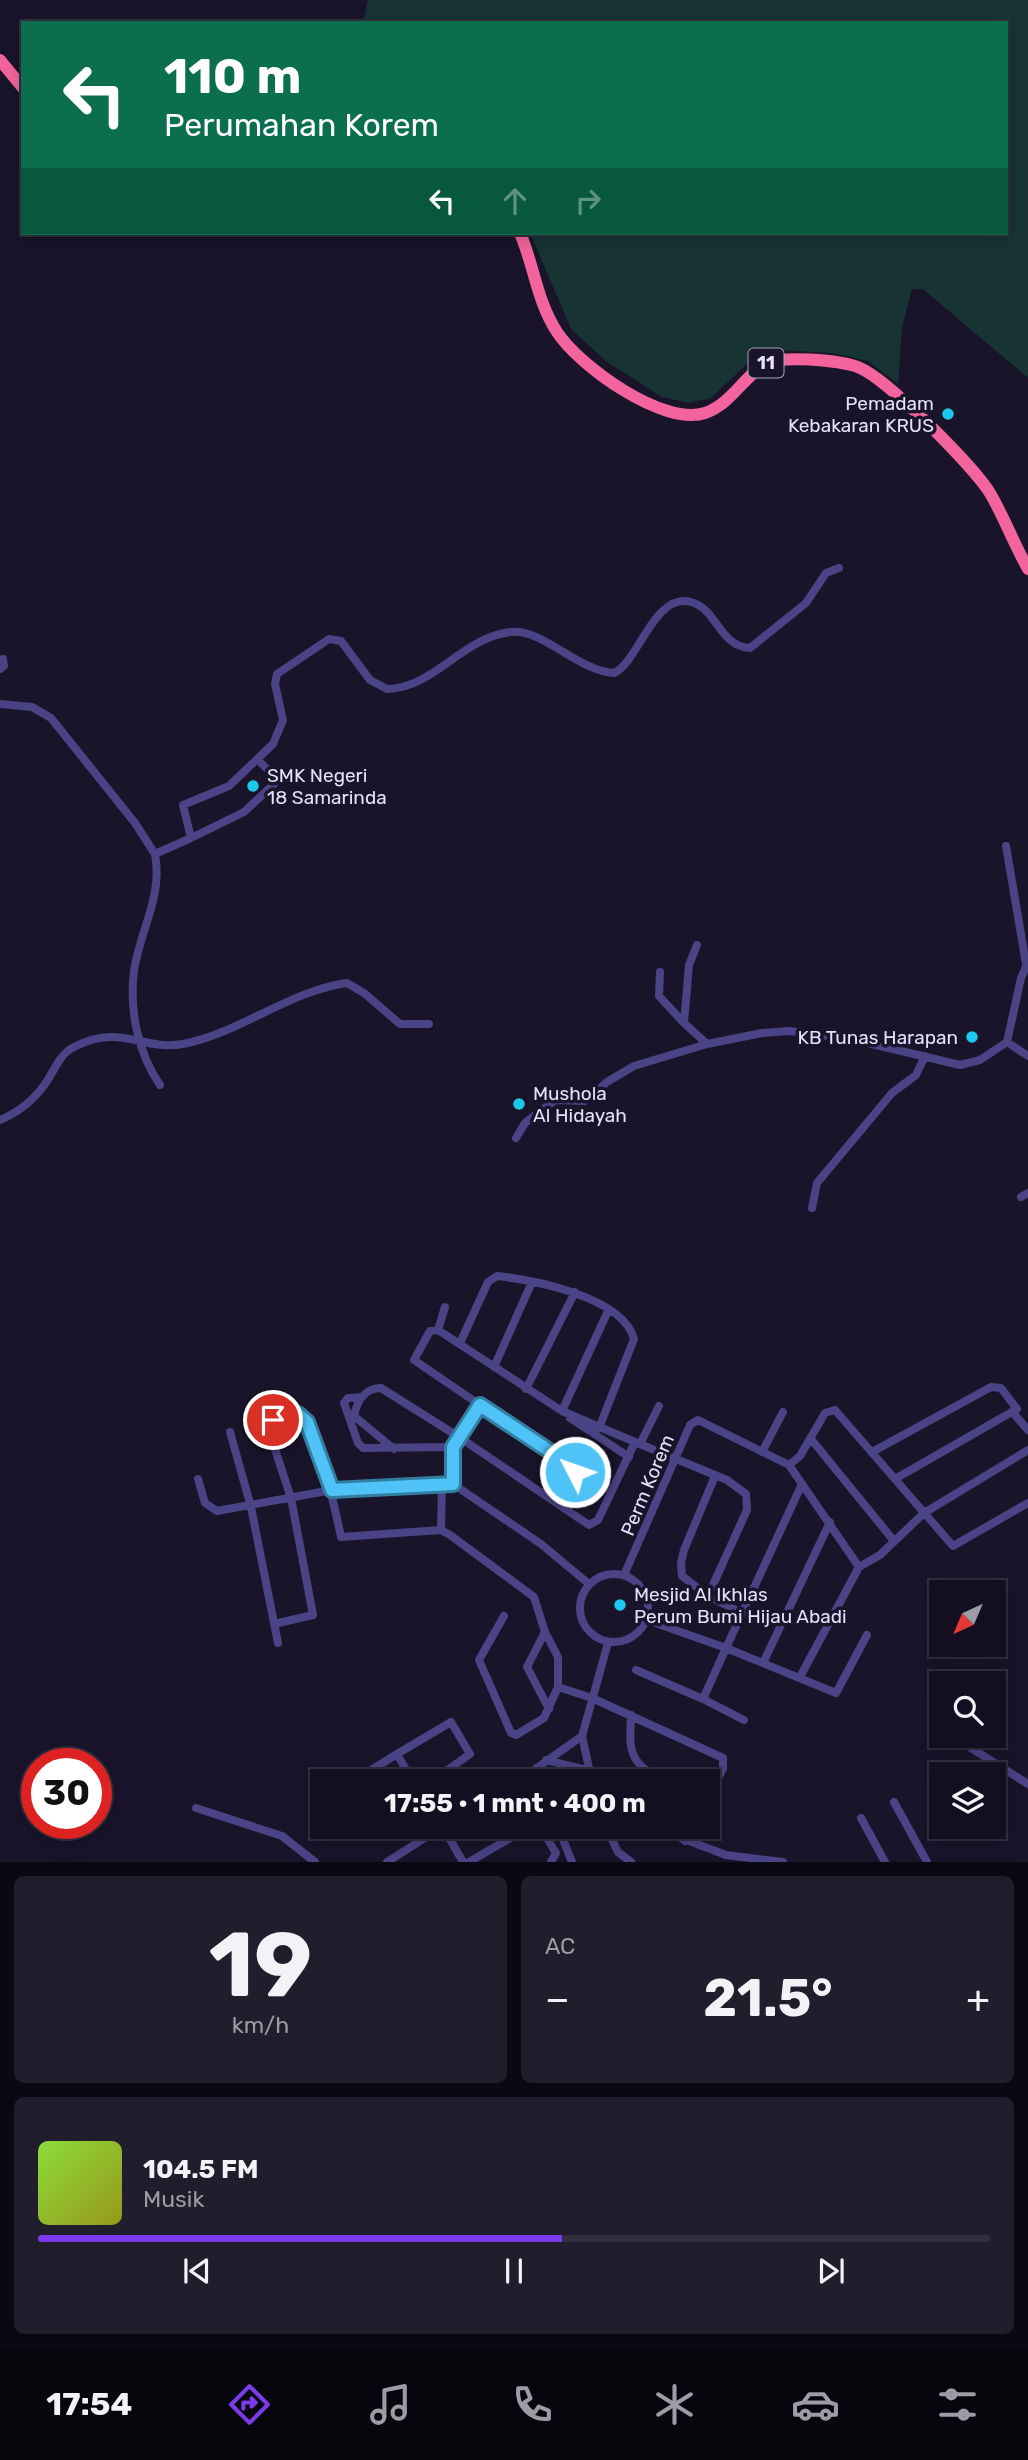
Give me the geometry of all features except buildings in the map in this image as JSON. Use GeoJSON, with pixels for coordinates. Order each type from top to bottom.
{"type":"FeatureCollection","features":[{"type":"Feature","properties":{"kind":"highway"},"geometry":{"type":"LineString","coordinates":[[0,60],[21,86]]}},
{"type":"Feature","properties":{"kind":"highway","name":"11"},"geometry":{"type":"LineString","coordinates":[[521,235],[542,300],[557,332],[588,363],[631,394],[661,410],[674,415],[705,412],[729,399],[750,376],[772,361],[848,364],[881,381],[981,480],[1028,569]]}},
{"type":"Feature","properties":{"kind":"street"},"geometry":{"type":"LineString","coordinates":[[191,838],[183,805],[220,791],[274,744],[283,713],[275,684],[277,674],[286,665],[329,639],[341,641],[370,680],[387,689],[414,684],[481,639],[515,632],[536,636],[565,655],[614,673],[627,664],[646,629],[678,603],[687,601],[698,605],[727,639],[738,646],[750,648],[806,603],[826,573],[839,568]]}},
{"type":"Feature","properties":{"kind":"street"},"geometry":{"type":"LineString","coordinates":[[0,669],[4,666],[3,659]]}},
{"type":"Feature","properties":{"kind":"street"},"geometry":{"type":"LineString","coordinates":[[0,704],[32,707],[51,718],[135,823],[155,855],[158,871],[153,909],[134,972],[137,1038],[160,1085]]}},
{"type":"Feature","properties":{"kind":"street"},"geometry":{"type":"LineString","coordinates":[[155,855],[244,812],[275,785],[275,777],[258,760]]}},
{"type":"Feature","properties":{"kind":"street"},"geometry":{"type":"LineString","coordinates":[[516,1138],[525,1123],[543,1107],[560,1099],[584,1101],[607,1082],[634,1066],[707,1044],[762,1033],[789,1031],[851,1039],[953,1064],[968,1064],[998,1050],[1007,1042],[1027,963],[1006,846]]}},
{"type":"Feature","properties":{"kind":"street"},"geometry":{"type":"LineString","coordinates":[[684,1023],[690,961],[697,945]]}},
{"type":"Feature","properties":{"kind":"street"},"geometry":{"type":"LineString","coordinates":[[660,972],[659,996],[707,1044]]}},
{"type":"Feature","properties":{"kind":"street"},"geometry":{"type":"LineString","coordinates":[[0,1120],[30,1102],[69,1049],[98,1038],[118,1035],[179,1044],[202,1039],[295,1000],[347,983],[354,985],[400,1024],[429,1024]]}},
{"type":"Feature","properties":{"kind":"street"},"geometry":{"type":"LineString","coordinates":[[1007,1042],[1028,1056]]}},
{"type":"Feature","properties":{"kind":"street"},"geometry":{"type":"LineString","coordinates":[[812,1208],[817,1183],[891,1093],[916,1075],[925,1056]]}},
{"type":"Feature","properties":{"kind":"street"},"geometry":{"type":"LineString","coordinates":[[460,1343],[490,1280],[496,1276],[575,1292],[608,1311],[627,1327],[634,1339],[599,1427]]}},
{"type":"Feature","properties":{"kind":"street"},"geometry":{"type":"LineString","coordinates":[[494,1367],[532,1282]]}},
{"type":"Feature","properties":{"kind":"street"},"geometry":{"type":"LineString","coordinates":[[526,1389],[575,1292]]}},
{"type":"Feature","properties":{"kind":"street"},"geometry":{"type":"LineString","coordinates":[[438,1330],[444,1307]]}},
{"type":"Feature","properties":{"kind":"street"},"geometry":{"type":"LineString","coordinates":[[564,1411],[608,1311]]}},
{"type":"Feature","properties":{"kind":"street"},"geometry":{"type":"LineString","coordinates":[[559,1504],[575,1475],[573,1468],[414,1360],[430,1331],[438,1330],[460,1343],[526,1389],[564,1411],[742,1489],[747,1499],[747,1510],[708,1596]]}},
{"type":"Feature","properties":{"kind":"street"},"geometry":{"type":"LineString","coordinates":[[872,1452],[991,1387],[1001,1388],[1017,1409],[895,1479]]}},
{"type":"Feature","properties":{"kind":"street"},"geometry":{"type":"LineString","coordinates":[[352,1417],[362,1397],[370,1389],[381,1388],[589,1525],[597,1523],[629,1457],[659,1406]]}},
{"type":"Feature","properties":{"kind":"street"},"geometry":{"type":"LineString","coordinates":[[362,1397],[345,1400],[358,1443],[363,1448],[453,1447]]}},
{"type":"Feature","properties":{"kind":"street"},"geometry":{"type":"LineString","coordinates":[[453,1484],[453,1447],[480,1405]]}},
{"type":"Feature","properties":{"kind":"street"},"geometry":{"type":"LineString","coordinates":[[859,1567],[789,1465],[797,1460],[825,1413],[835,1410],[953,1546],[1028,1503]]}},
{"type":"Feature","properties":{"kind":"street"},"geometry":{"type":"LineString","coordinates":[[564,1411],[587,1431],[629,1457]]}},
{"type":"Feature","properties":{"kind":"street"},"geometry":{"type":"LineString","coordinates":[[762,1452],[783,1412]]}},
{"type":"Feature","properties":{"kind":"street"},"geometry":{"type":"LineString","coordinates":[[1014,1413],[1028,1430]]}},
{"type":"Feature","properties":{"kind":"street"},"geometry":{"type":"LineString","coordinates":[[274,1623],[313,1615],[291,1498],[268,1424],[273,1420],[298,1414],[307,1422],[332,1490],[341,1537],[441,1530],[534,1597],[545,1632],[559,1663],[558,1687],[544,1718],[516,1735],[511,1734],[479,1660],[504,1616]]}},
{"type":"Feature","properties":{"kind":"street"},"geometry":{"type":"LineString","coordinates":[[352,1417],[394,1448]]}},
{"type":"Feature","properties":{"kind":"street","name":"Perm Korem"},"geometry":{"type":"LineString","coordinates":[[624,1575],[690,1425],[698,1420],[789,1465]]}},
{"type":"Feature","properties":{"kind":"street"},"geometry":{"type":"LineString","coordinates":[[230,1432],[251,1507],[278,1643]]}},
{"type":"Feature","properties":{"kind":"street"},"geometry":{"type":"LineString","coordinates":[[811,1439],[894,1541]]}},
{"type":"Feature","properties":{"kind":"street"},"geometry":{"type":"LineString","coordinates":[[800,1677],[859,1567],[894,1541],[924,1513],[1028,1450]]}},
{"type":"Feature","properties":{"kind":"street"},"geometry":{"type":"LineString","coordinates":[[715,1476],[681,1563],[682,1576],[708,1596],[742,1613]]}},
{"type":"Feature","properties":{"kind":"street"},"geometry":{"type":"LineString","coordinates":[[198,1479],[205,1503],[212,1510],[251,1507],[332,1490],[453,1484],[541,1544],[589,1584]]}},
{"type":"Feature","properties":{"kind":"street"},"geometry":{"type":"LineString","coordinates":[[704,1699],[802,1484]]}},
{"type":"Feature","properties":{"kind":"street"},"geometry":{"type":"LineString","coordinates":[[441,1530],[442,1485]]}},
{"type":"Feature","properties":{"kind":"street"},"geometry":{"type":"LineString","coordinates":[[763,1662],[830,1522]]}},
{"type":"Feature","properties":{"kind":"street"},"geometry":{"type":"LineString","coordinates":[[612,1574],[624,1575],[642,1588],[647,1598],[647,1620],[632,1639],[608,1643],[596,1638],[581,1619],[580,1606],[589,1584],[612,1574]]}},
{"type":"Feature","properties":{"kind":"street"},"geometry":{"type":"LineString","coordinates":[[647,1620],[839,1692],[867,1635]]}},
{"type":"Feature","properties":{"kind":"street"},"geometry":{"type":"LineString","coordinates":[[545,1632],[527,1667],[549,1709]]}},
{"type":"Feature","properties":{"kind":"street"},"geometry":{"type":"LineString","coordinates":[[590,1769],[582,1736],[608,1643]]}},
{"type":"Feature","properties":{"kind":"street"},"geometry":{"type":"LineString","coordinates":[[636,1670],[704,1699],[744,1720]]}},
{"type":"Feature","properties":{"kind":"street"},"geometry":{"type":"LineString","coordinates":[[558,1687],[592,1698],[723,1758],[720,1774]]}},
{"type":"Feature","properties":{"kind":"street"},"geometry":{"type":"LineString","coordinates":[[634,1717],[629,1749],[644,1769]]}},
{"type":"Feature","properties":{"kind":"street"},"geometry":{"type":"LineString","coordinates":[[373,1769],[447,1723],[454,1723],[470,1754],[449,1769]]}},
{"type":"Feature","properties":{"kind":"street"},"geometry":{"type":"LineString","coordinates":[[534,1769],[582,1736]]}},
{"type":"Feature","properties":{"kind":"street"},"geometry":{"type":"LineString","coordinates":[[971,1748],[1028,1784]]}},
{"type":"Feature","properties":{"kind":"street"},"geometry":{"type":"LineString","coordinates":[[397,1754],[406,1769]]}},
{"type":"Feature","properties":{"kind":"street"},"geometry":{"type":"LineString","coordinates":[[546,1760],[582,1769]]}},
{"type":"Feature","properties":{"kind":"street"},"geometry":{"type":"LineString","coordinates":[[894,1802],[927,1861]]}},
{"type":"Feature","properties":{"kind":"street"},"geometry":{"type":"LineString","coordinates":[[196,1808],[282,1836],[315,1861]]}},
{"type":"Feature","properties":{"kind":"street"},"geometry":{"type":"LineString","coordinates":[[861,1818],[885,1861]]}},
{"type":"Feature","properties":{"kind":"street"},"geometry":{"type":"LineString","coordinates":[[387,1861],[423,1839]]}},
{"type":"Feature","properties":{"kind":"street"},"geometry":{"type":"LineString","coordinates":[[449,1839],[463,1861]]}},
{"type":"Feature","properties":{"kind":"street"},"geometry":{"type":"LineString","coordinates":[[469,1861],[507,1839]]}},
{"type":"Feature","properties":{"kind":"street"},"geometry":{"type":"LineString","coordinates":[[547,1839],[556,1853],[552,1861]]}},
{"type":"Feature","properties":{"kind":"street"},"geometry":{"type":"LineString","coordinates":[[563,1839],[572,1861]]}},
{"type":"Feature","properties":{"kind":"street"},"geometry":{"type":"LineString","coordinates":[[612,1839],[618,1852],[631,1861]]}},
{"type":"Feature","properties":{"kind":"street"},"geometry":{"type":"LineString","coordinates":[[680,1839],[726,1855],[783,1861]]}},
{"type":"Feature","properties":{"kind":"green space"},"geometry":{"type":"Polygon","coordinates":[[[368,0],[1028,0],[1028,378],[923,289],[912,289],[902,327],[898,384],[868,361],[832,353],[779,350],[751,360],[711,398],[689,403],[662,397],[607,362],[571,329],[531,235],[1008,235],[1008,21],[363,21],[368,0]]]}},
{"type":"Feature","properties":{"kind":"place","name":"Pemadam Kebakaran KRUS"},"geometry":{"type":"Point","coordinates":[948,414]}},
{"type":"Feature","properties":{"kind":"place","name":"SMK Negeri 18 Samarinda"},"geometry":{"type":"Point","coordinates":[253,786]}},
{"type":"Feature","properties":{"kind":"place","name":"KB Tunas Harapan"},"geometry":{"type":"Point","coordinates":[972,1037]}},
{"type":"Feature","properties":{"kind":"place","name":"Mushola Al Hidayah"},"geometry":{"type":"Point","coordinates":[519,1104]}},
{"type":"Feature","properties":{"kind":"place","name":"Mesjid Al Ikhlas Perum Bumi Hijau Abadi"},"geometry":{"type":"Point","coordinates":[620,1605]}},
{"type":"Feature","properties":{"kind":"route"},"geometry":{"type":"LineString","coordinates":[[273,1420],[298,1414],[307,1422],[332,1490],[453,1484],[453,1447],[480,1405],[538,1442],[571,1466],[575,1472]]}}]}
